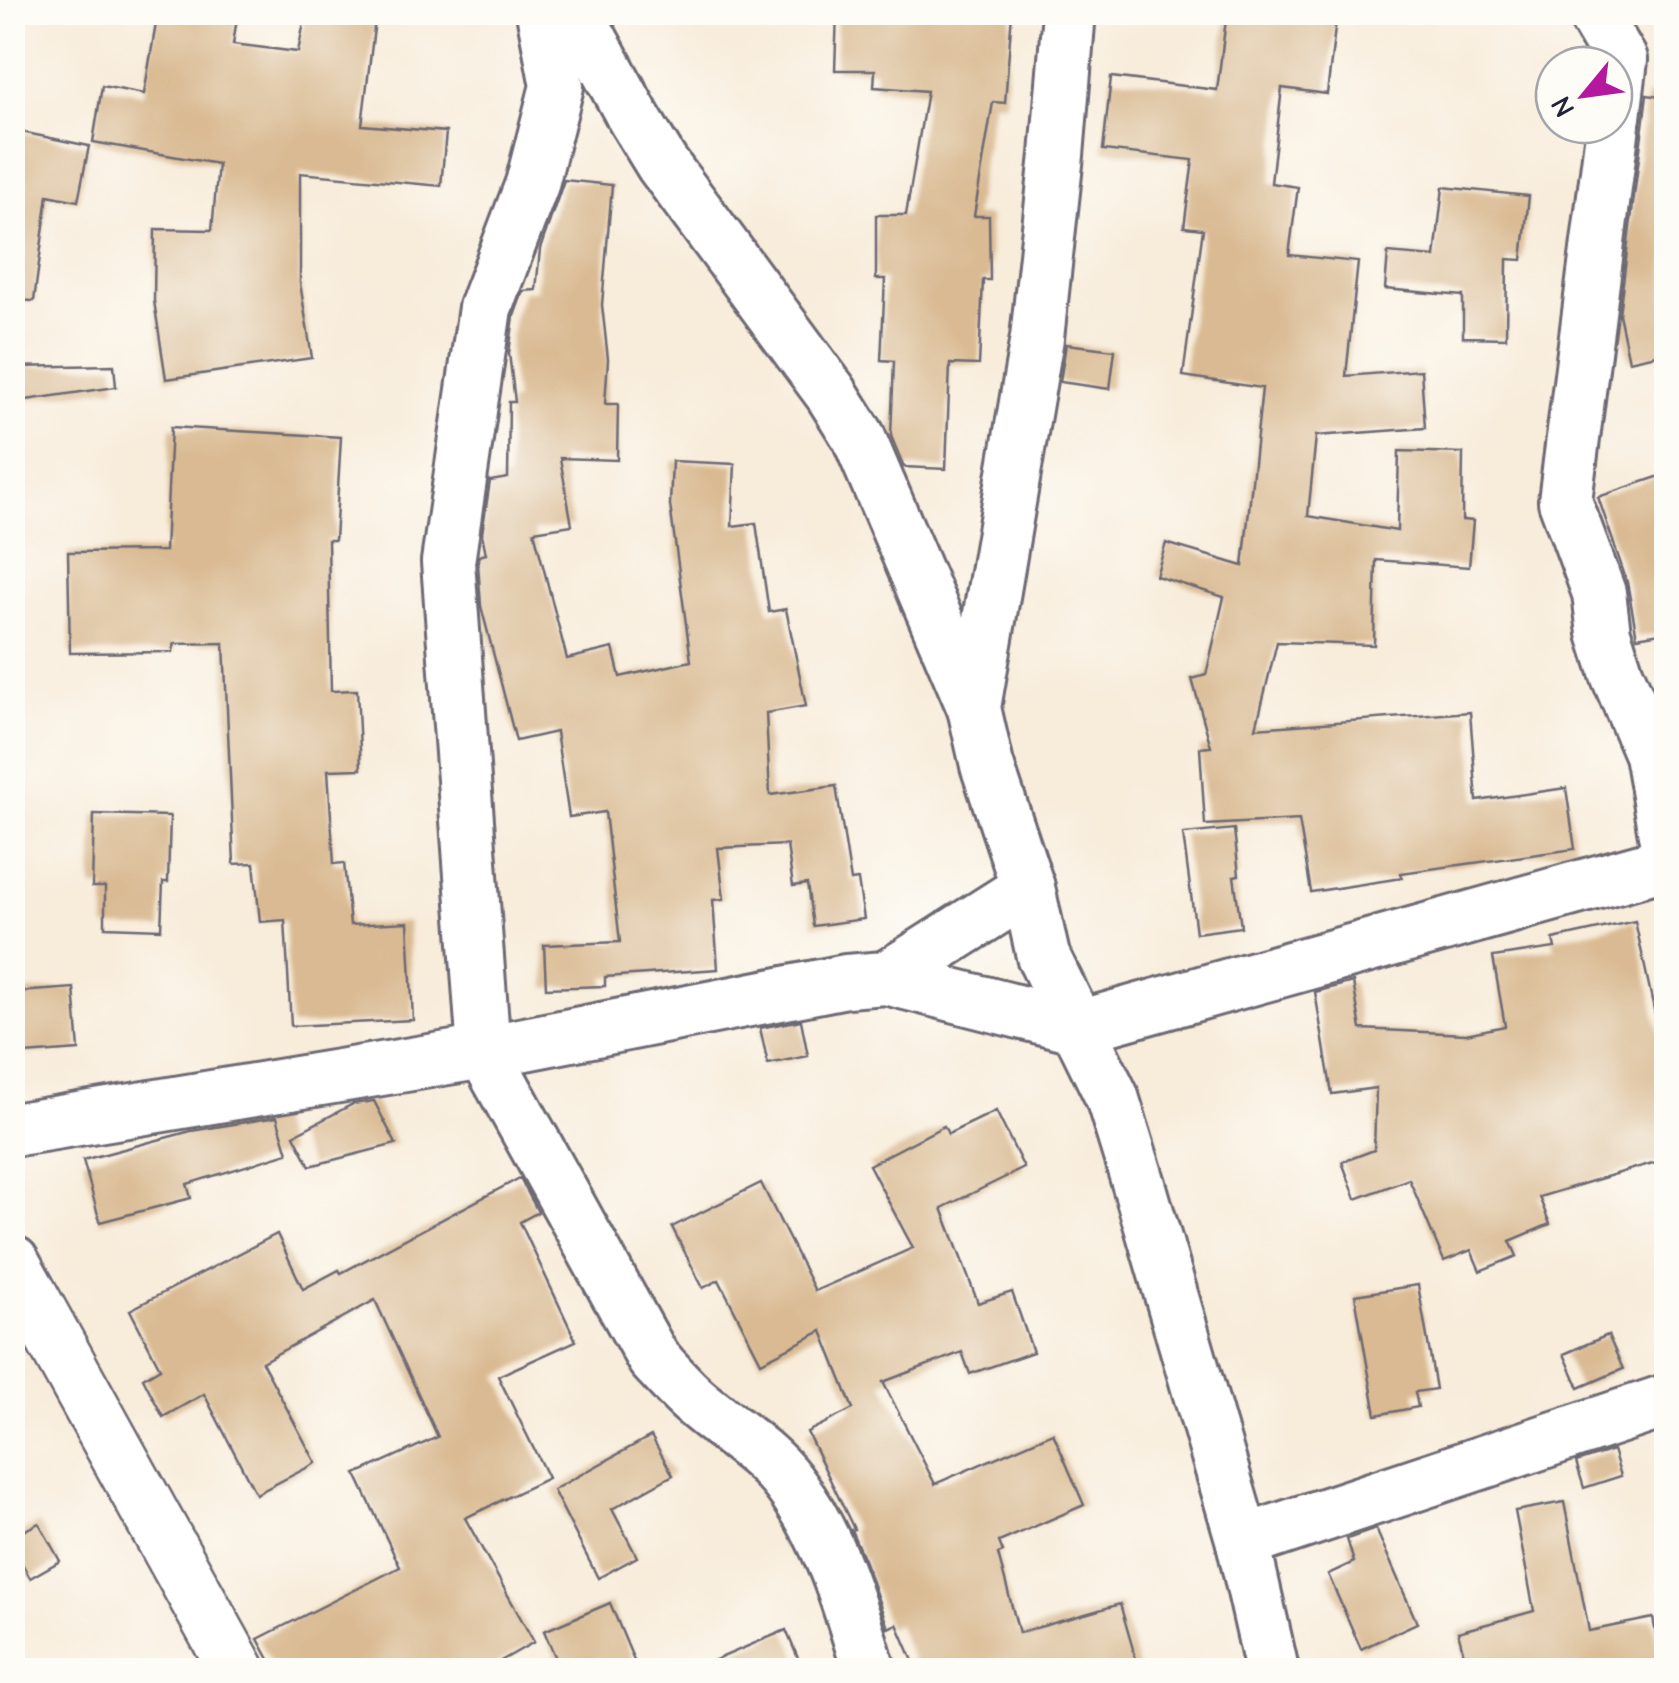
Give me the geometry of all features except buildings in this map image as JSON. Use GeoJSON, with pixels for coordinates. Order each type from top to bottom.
{"type":"FeatureCollection","features":[{"type":"Feature","properties":{"kind":"street"},"geometry":{"type":"LineString","coordinates":[[543,12],[557,86],[532,184],[485,308],[448,562],[484,1052],[653,1358],[690,1398],[742,1438],[787,1480],[820,1532],[869,1670]]}},
{"type":"Feature","properties":{"kind":"street"},"geometry":{"type":"LineString","coordinates":[[576,12],[662,164],[832,393],[858,436],[974,708],[992,782],[1028,888],[1043,956],[1112,1097],[1243,1542],[1272,1670]]}},
{"type":"Feature","properties":{"kind":"street"},"geometry":{"type":"LineString","coordinates":[[974,708],[1037,338],[1069,12]]}},
{"type":"Feature","properties":{"kind":"street"},"geometry":{"type":"LineString","coordinates":[[1593,12],[1612,45]]}},
{"type":"Feature","properties":{"kind":"street"},"geometry":{"type":"LineString","coordinates":[[12,1130],[484,1052],[846,980],[886,978],[1079,1027],[1658,857],[1651,754],[1617,674],[1604,633],[1599,593],[1566,501],[1610,145]]}},
{"type":"Feature","properties":{"kind":"street"},"geometry":{"type":"LineString","coordinates":[[886,978],[1028,888]]}},
{"type":"Feature","properties":{"kind":"street"},"geometry":{"type":"LineString","coordinates":[[12,1263],[237,1670]]}},
{"type":"Feature","properties":{"kind":"street"},"geometry":{"type":"LineString","coordinates":[[1243,1542],[1666,1401]]}}]}
